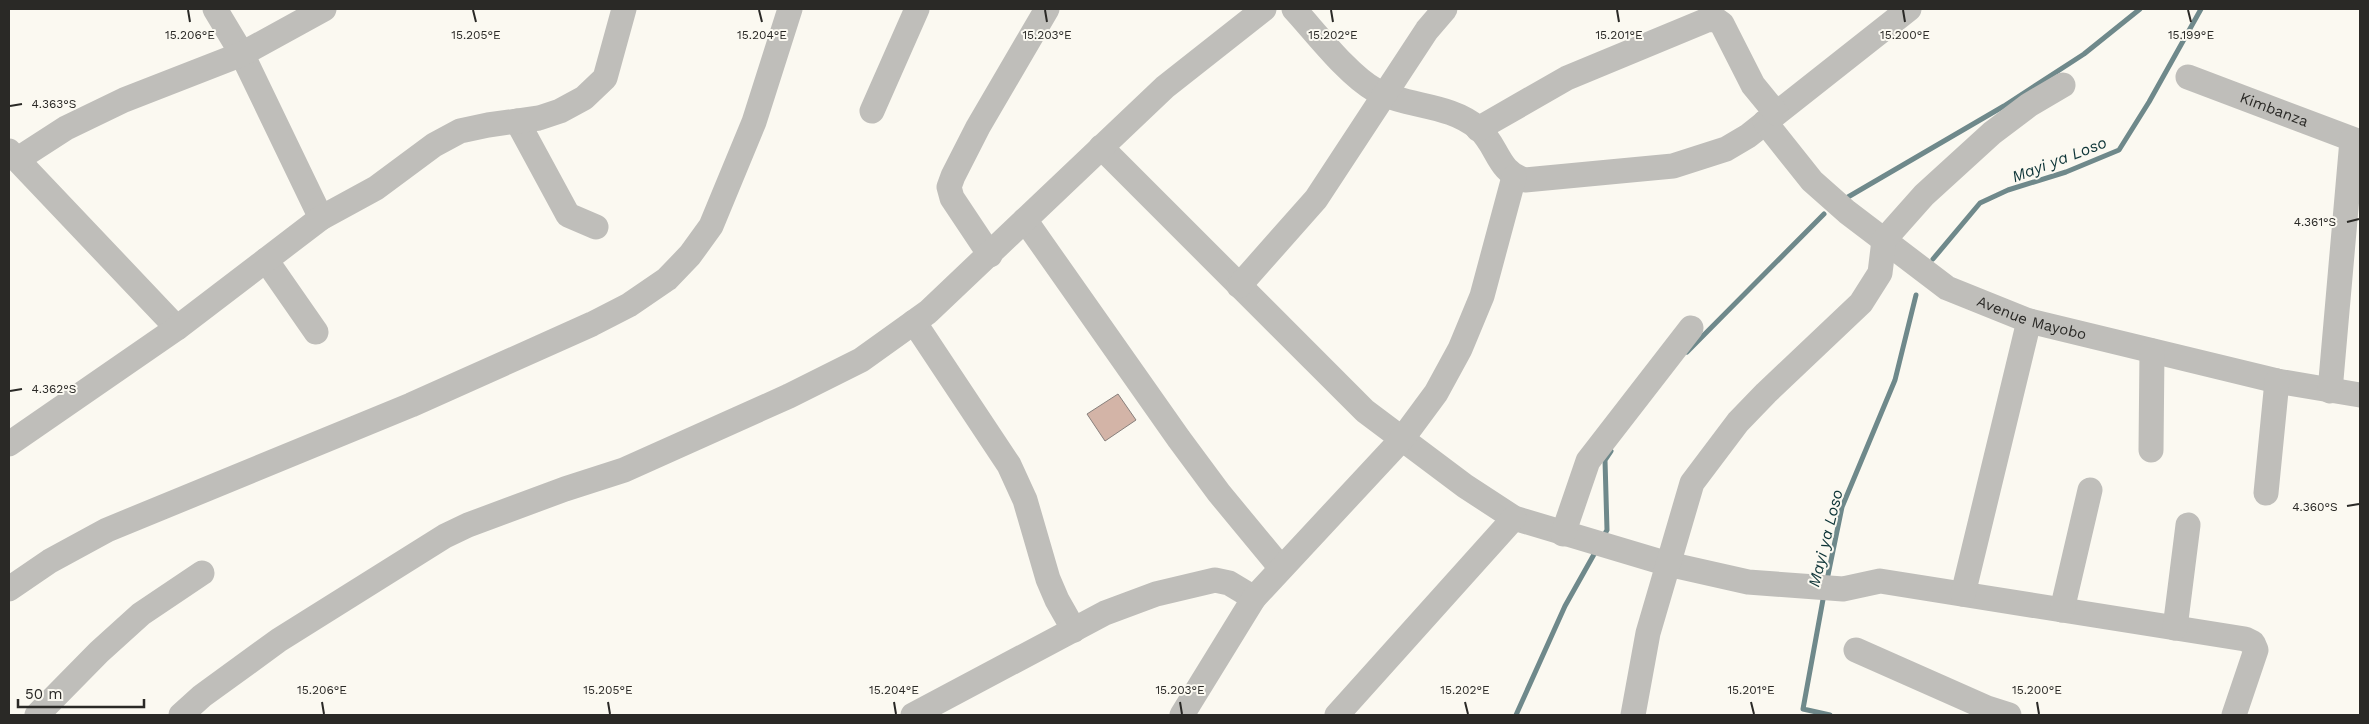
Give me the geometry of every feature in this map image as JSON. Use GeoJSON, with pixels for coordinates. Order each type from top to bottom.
{"type":"FeatureCollection","features":[{"type":"Feature","properties":{"kind":"street"},"geometry":{"type":"LineString","coordinates":[[215,9],[242,54],[322,218]]}},
{"type":"Feature","properties":{"kind":"street"},"geometry":{"type":"LineString","coordinates":[[177,328],[13,155],[124,100],[242,54],[324,9]]}},
{"type":"Feature","properties":{"kind":"street"},"geometry":{"type":"LineString","coordinates":[[9,444],[177,328],[322,218],[376,188],[434,145],[460,131],[538,118],[560,111],[595,90],[605,78],[624,9]]}},
{"type":"Feature","properties":{"kind":"street"},"geometry":{"type":"LineString","coordinates":[[9,589],[50,562],[107,530],[411,405],[629,305],[667,279],[690,255],[710,226],[754,122],[790,9]]}},
{"type":"Feature","properties":{"kind":"street"},"geometry":{"type":"LineString","coordinates":[[872,111],[917,9]]}},
{"type":"Feature","properties":{"kind":"street"},"geometry":{"type":"LineString","coordinates":[[990,255],[952,198],[949,187],[978,127],[1047,9]]}},
{"type":"Feature","properties":{"kind":"street"},"geometry":{"type":"LineString","coordinates":[[182,715],[202,696],[279,640],[445,536],[538,499],[624,470],[790,396],[861,360],[928,312],[1165,87],[1264,9]]}},
{"type":"Feature","properties":{"kind":"street"},"geometry":{"type":"LineString","coordinates":[[1294,9],[1361,80],[1386,95],[1411,104],[1431,106],[1448,111],[1478,129],[1508,172],[1514,177],[1525,180],[1673,166],[1726,149],[1771,118],[1881,17],[1909,9]]}},
{"type":"Feature","properties":{"kind":"street"},"geometry":{"type":"LineString","coordinates":[[1239,286],[1316,199],[1427,30],[1445,9]]}},
{"type":"Feature","properties":{"kind":"street","name":"Avenue Mayobo"},"geometry":{"type":"LineString","coordinates":[[1478,129],[1567,78],[1707,20],[1715,19],[1722,24],[1771,118],[1812,181],[1847,212],[1947,288],[2029,321],[2277,380],[2360,395]]}},
{"type":"Feature","properties":{"kind":"street","name":"Kimbanza"},"geometry":{"type":"LineString","coordinates":[[2188,77],[2356,141]]}},
{"type":"Feature","properties":{"kind":"street"},"geometry":{"type":"LineString","coordinates":[[1633,715],[1648,633],[1677,527],[1692,483],[1749,410],[1861,303],[1880,273],[1884,240],[1924,195],[1992,133],[2029,105],[2063,85]]}},
{"type":"Feature","properties":{"kind":"street"},"geometry":{"type":"LineString","coordinates":[[517,121],[568,215],[596,228]]}},
{"type":"Feature","properties":{"kind":"street"},"geometry":{"type":"LineString","coordinates":[[2330,391],[2356,141]]}},
{"type":"Feature","properties":{"kind":"street"},"geometry":{"type":"LineString","coordinates":[[1101,147],[1365,411],[1465,486],[1514,518],[1668,564],[1748,582],[1843,589],[1880,581],[2245,639],[2253,642],[2256,650],[2255,657],[2234,715]]}},
{"type":"Feature","properties":{"kind":"street"},"geometry":{"type":"LineString","coordinates":[[1182,715],[1254,598],[1402,439],[1436,393],[1460,349],[1482,296],[1514,177]]}},
{"type":"Feature","properties":{"kind":"street"},"geometry":{"type":"LineString","coordinates":[[1025,220],[1178,439],[1219,493],[1281,568]]}},
{"type":"Feature","properties":{"kind":"street"},"geometry":{"type":"LineString","coordinates":[[266,260],[316,332]]}},
{"type":"Feature","properties":{"kind":"street"},"geometry":{"type":"LineString","coordinates":[[1963,594],[2029,321]]}},
{"type":"Feature","properties":{"kind":"street"},"geometry":{"type":"LineString","coordinates":[[914,322],[1009,465],[1025,500],[1048,579],[1057,600],[1074,630]]}},
{"type":"Feature","properties":{"kind":"street"},"geometry":{"type":"LineString","coordinates":[[1563,534],[1588,461],[1691,328]]}},
{"type":"Feature","properties":{"kind":"street"},"geometry":{"type":"LineString","coordinates":[[2151,450],[2152,351]]}},
{"type":"Feature","properties":{"kind":"street"},"geometry":{"type":"LineString","coordinates":[[2266,494],[2277,380]]}},
{"type":"Feature","properties":{"kind":"street"},"geometry":{"type":"LineString","coordinates":[[2062,610],[2090,490]]}},
{"type":"Feature","properties":{"kind":"street"},"geometry":{"type":"LineString","coordinates":[[1337,715],[1514,518]]}},
{"type":"Feature","properties":{"kind":"street"},"geometry":{"type":"LineString","coordinates":[[2175,628],[2188,525]]}},
{"type":"Feature","properties":{"kind":"street"},"geometry":{"type":"LineString","coordinates":[[37,715],[99,652],[142,614],[202,573]]}},
{"type":"Feature","properties":{"kind":"street"},"geometry":{"type":"LineString","coordinates":[[929,712],[1105,613],[1156,594],[1215,580],[1229,583],[1254,598]]}},
{"type":"Feature","properties":{"kind":"street"},"geometry":{"type":"LineString","coordinates":[[1856,650],[1998,712]]}},
{"type":"Feature","properties":{"kind":"building"},"geometry":{"type":"Polygon","coordinates":[[[1118,394],[1136,420],[1105,441],[1087,414],[1118,394]]]}},
{"type":"Feature","properties":{"kind":"waterway"},"geometry":{"type":"LineString","coordinates":[[1848,197],[2004,106],[2084,54],[2140,9]]}},
{"type":"Feature","properties":{"kind":"waterway","name":"Mayi ya Loso"},"geometry":{"type":"LineString","coordinates":[[1933,259],[1980,203],[2008,190],[2066,172],[2119,150],[2149,102],[2201,9]]}},
{"type":"Feature","properties":{"kind":"waterway"},"geometry":{"type":"LineString","coordinates":[[1687,352],[1824,214]]}},
{"type":"Feature","properties":{"kind":"waterway","name":"Mayi ya Loso"},"geometry":{"type":"LineString","coordinates":[[1827,580],[1842,507],[1895,380],[1916,295]]}},
{"type":"Feature","properties":{"kind":"waterway"},"geometry":{"type":"LineString","coordinates":[[1603,537],[1607,530],[1605,460],[1611,451]]}},
{"type":"Feature","properties":{"kind":"waterway"},"geometry":{"type":"LineString","coordinates":[[1516,715],[1565,606],[1597,549]]}},
{"type":"Feature","properties":{"kind":"waterway","name":"Mayi ya Loso"},"geometry":{"type":"LineString","coordinates":[[1824,594],[1803,709],[1830,715]]}}]}
